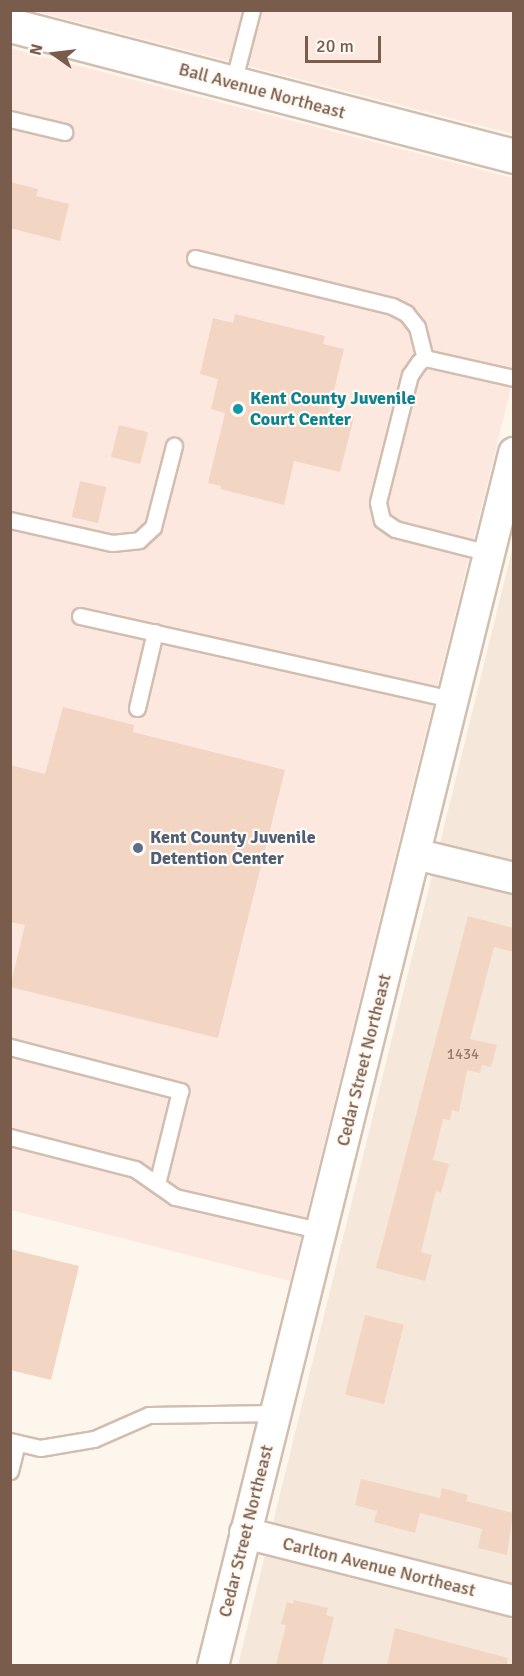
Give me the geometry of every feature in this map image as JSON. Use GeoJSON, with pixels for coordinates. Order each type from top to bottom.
{"type":"FeatureCollection","features":[{"type":"Feature","properties":{"kind":"street","name":"Ball Avenue Northeast"},"geometry":{"type":"LineString","coordinates":[[10,25],[513,156]]}},
{"type":"Feature","properties":{"kind":"street","name":"Cedar Street Northeast"},"geometry":{"type":"LineString","coordinates":[[213,1665],[513,453]]}},
{"type":"Feature","properties":{"kind":"street"},"geometry":{"type":"LineString","coordinates":[[415,854],[513,878]]}},
{"type":"Feature","properties":{"kind":"street","name":"Carlton Avenue Northeast"},"geometry":{"type":"LineString","coordinates":[[245,1533],[513,1601]]}},
{"type":"Feature","properties":{"kind":"lane"},"geometry":{"type":"LineString","coordinates":[[233,83],[252,10]]}},
{"type":"Feature","properties":{"kind":"lane"},"geometry":{"type":"LineString","coordinates":[[10,119],[64,132]]}},
{"type":"Feature","properties":{"kind":"lane"},"geometry":{"type":"LineString","coordinates":[[195,258],[392,306],[406,313],[417,327],[425,358]]}},
{"type":"Feature","properties":{"kind":"lane"},"geometry":{"type":"LineString","coordinates":[[425,358],[513,378]]}},
{"type":"Feature","properties":{"kind":"lane"},"geometry":{"type":"LineString","coordinates":[[425,358],[410,375],[378,502],[379,512],[395,529],[489,552]]}},
{"type":"Feature","properties":{"kind":"lane"},"geometry":{"type":"LineString","coordinates":[[10,520],[112,543],[139,540],[153,526],[174,446]]}},
{"type":"Feature","properties":{"kind":"lane"},"geometry":{"type":"LineString","coordinates":[[80,616],[452,699]]}},
{"type":"Feature","properties":{"kind":"lane"},"geometry":{"type":"LineString","coordinates":[[137,708],[155,632]]}},
{"type":"Feature","properties":{"kind":"lane"},"geometry":{"type":"LineString","coordinates":[[10,1047],[180,1091],[157,1184]]}},
{"type":"Feature","properties":{"kind":"lane"},"geometry":{"type":"LineString","coordinates":[[10,1137],[135,1169],[175,1197],[322,1231]]}},
{"type":"Feature","properties":{"kind":"lane"},"geometry":{"type":"LineString","coordinates":[[10,1471],[14,1442],[40,1448],[94,1439],[149,1415],[275,1413]]}},
{"type":"Feature","properties":{"kind":"shaded area"},"geometry":{"type":"Polygon","coordinates":[[[34,11],[513,11],[513,134],[34,11]]]}},
{"type":"Feature","properties":{"kind":"shaded area"},"geometry":{"type":"Polygon","coordinates":[[[10,48],[513,178],[513,380],[290,1281],[11,1210],[10,48]]]}},
{"type":"Feature","properties":{"kind":"shaded area"},"geometry":{"type":"Polygon","coordinates":[[[513,546],[513,1665],[238,1665],[513,546]]]}},
{"type":"Feature","properties":{"kind":"building"},"geometry":{"type":"Polygon","coordinates":[[[10,182],[38,189],[36,196],[69,204],[60,241],[10,228],[10,182]]]}},
{"type":"Feature","properties":{"kind":"building","name":"Kent County Juvenile Court Center"},"geometry":{"type":"Polygon","coordinates":[[[235,314],[325,336],[323,344],[344,349],[329,411],[354,417],[340,472],[294,461],[284,505],[220,489],[221,486],[208,483],[225,413],[211,409],[218,379],[200,374],[213,318],[233,323],[235,314]]]}},
{"type":"Feature","properties":{"kind":"building"},"geometry":{"type":"Polygon","coordinates":[[[119,425],[148,432],[140,464],[111,457],[119,425]]]}},
{"type":"Feature","properties":{"kind":"building"},"geometry":{"type":"Polygon","coordinates":[[[80,481],[106,487],[98,523],[72,517],[80,481]]]}},
{"type":"Feature","properties":{"kind":"building","name":"Kent County Juvenile Detention Center"},"geometry":{"type":"Polygon","coordinates":[[[63,707],[134,725],[133,732],[285,770],[218,1038],[10,987],[25,925],[10,922],[10,765],[45,774],[63,707]]]}},
{"type":"Feature","properties":{"kind":"building"},"geometry":{"type":"Polygon","coordinates":[[[468,916],[513,928],[513,952],[494,947],[470,1039],[497,1045],[491,1067],[482,1065],[480,1073],[467,1070],[459,1112],[452,1110],[450,1120],[443,1119],[433,1160],[449,1164],[441,1193],[436,1191],[421,1252],[432,1255],[425,1281],[376,1268],[468,916]]]}},
{"type":"Feature","properties":{"kind":"building"},"geometry":{"type":"Polygon","coordinates":[[[10,1249],[79,1266],[51,1380],[10,1370],[10,1249]]]}},
{"type":"Feature","properties":{"kind":"building"},"geometry":{"type":"Polygon","coordinates":[[[365,1315],[404,1325],[384,1404],[345,1395],[365,1315]]]}},
{"type":"Feature","properties":{"kind":"building"},"geometry":{"type":"Polygon","coordinates":[[[361,1479],[440,1498],[442,1488],[468,1495],[466,1501],[513,1513],[507,1555],[478,1548],[482,1529],[420,1513],[415,1533],[374,1522],[377,1511],[355,1505],[361,1479]]]}},
{"type":"Feature","properties":{"kind":"building"},"geometry":{"type":"Polygon","coordinates":[[[294,1600],[328,1608],[326,1615],[334,1617],[322,1665],[276,1665],[286,1625],[281,1624],[287,1602],[293,1604],[294,1600]]]}},
{"type":"Feature","properties":{"kind":"building"},"geometry":{"type":"Polygon","coordinates":[[[395,1628],[508,1658],[507,1665],[387,1665],[395,1628]]]}},
{"type":"Feature","properties":{"kind":"place","name":"Kent County Juvenile Court Center"},"geometry":{"type":"Point","coordinates":[238,409]}},
{"type":"Feature","properties":{"kind":"place","name":"Kent County Juvenile Detention Center"},"geometry":{"type":"Point","coordinates":[138,848]}}]}
